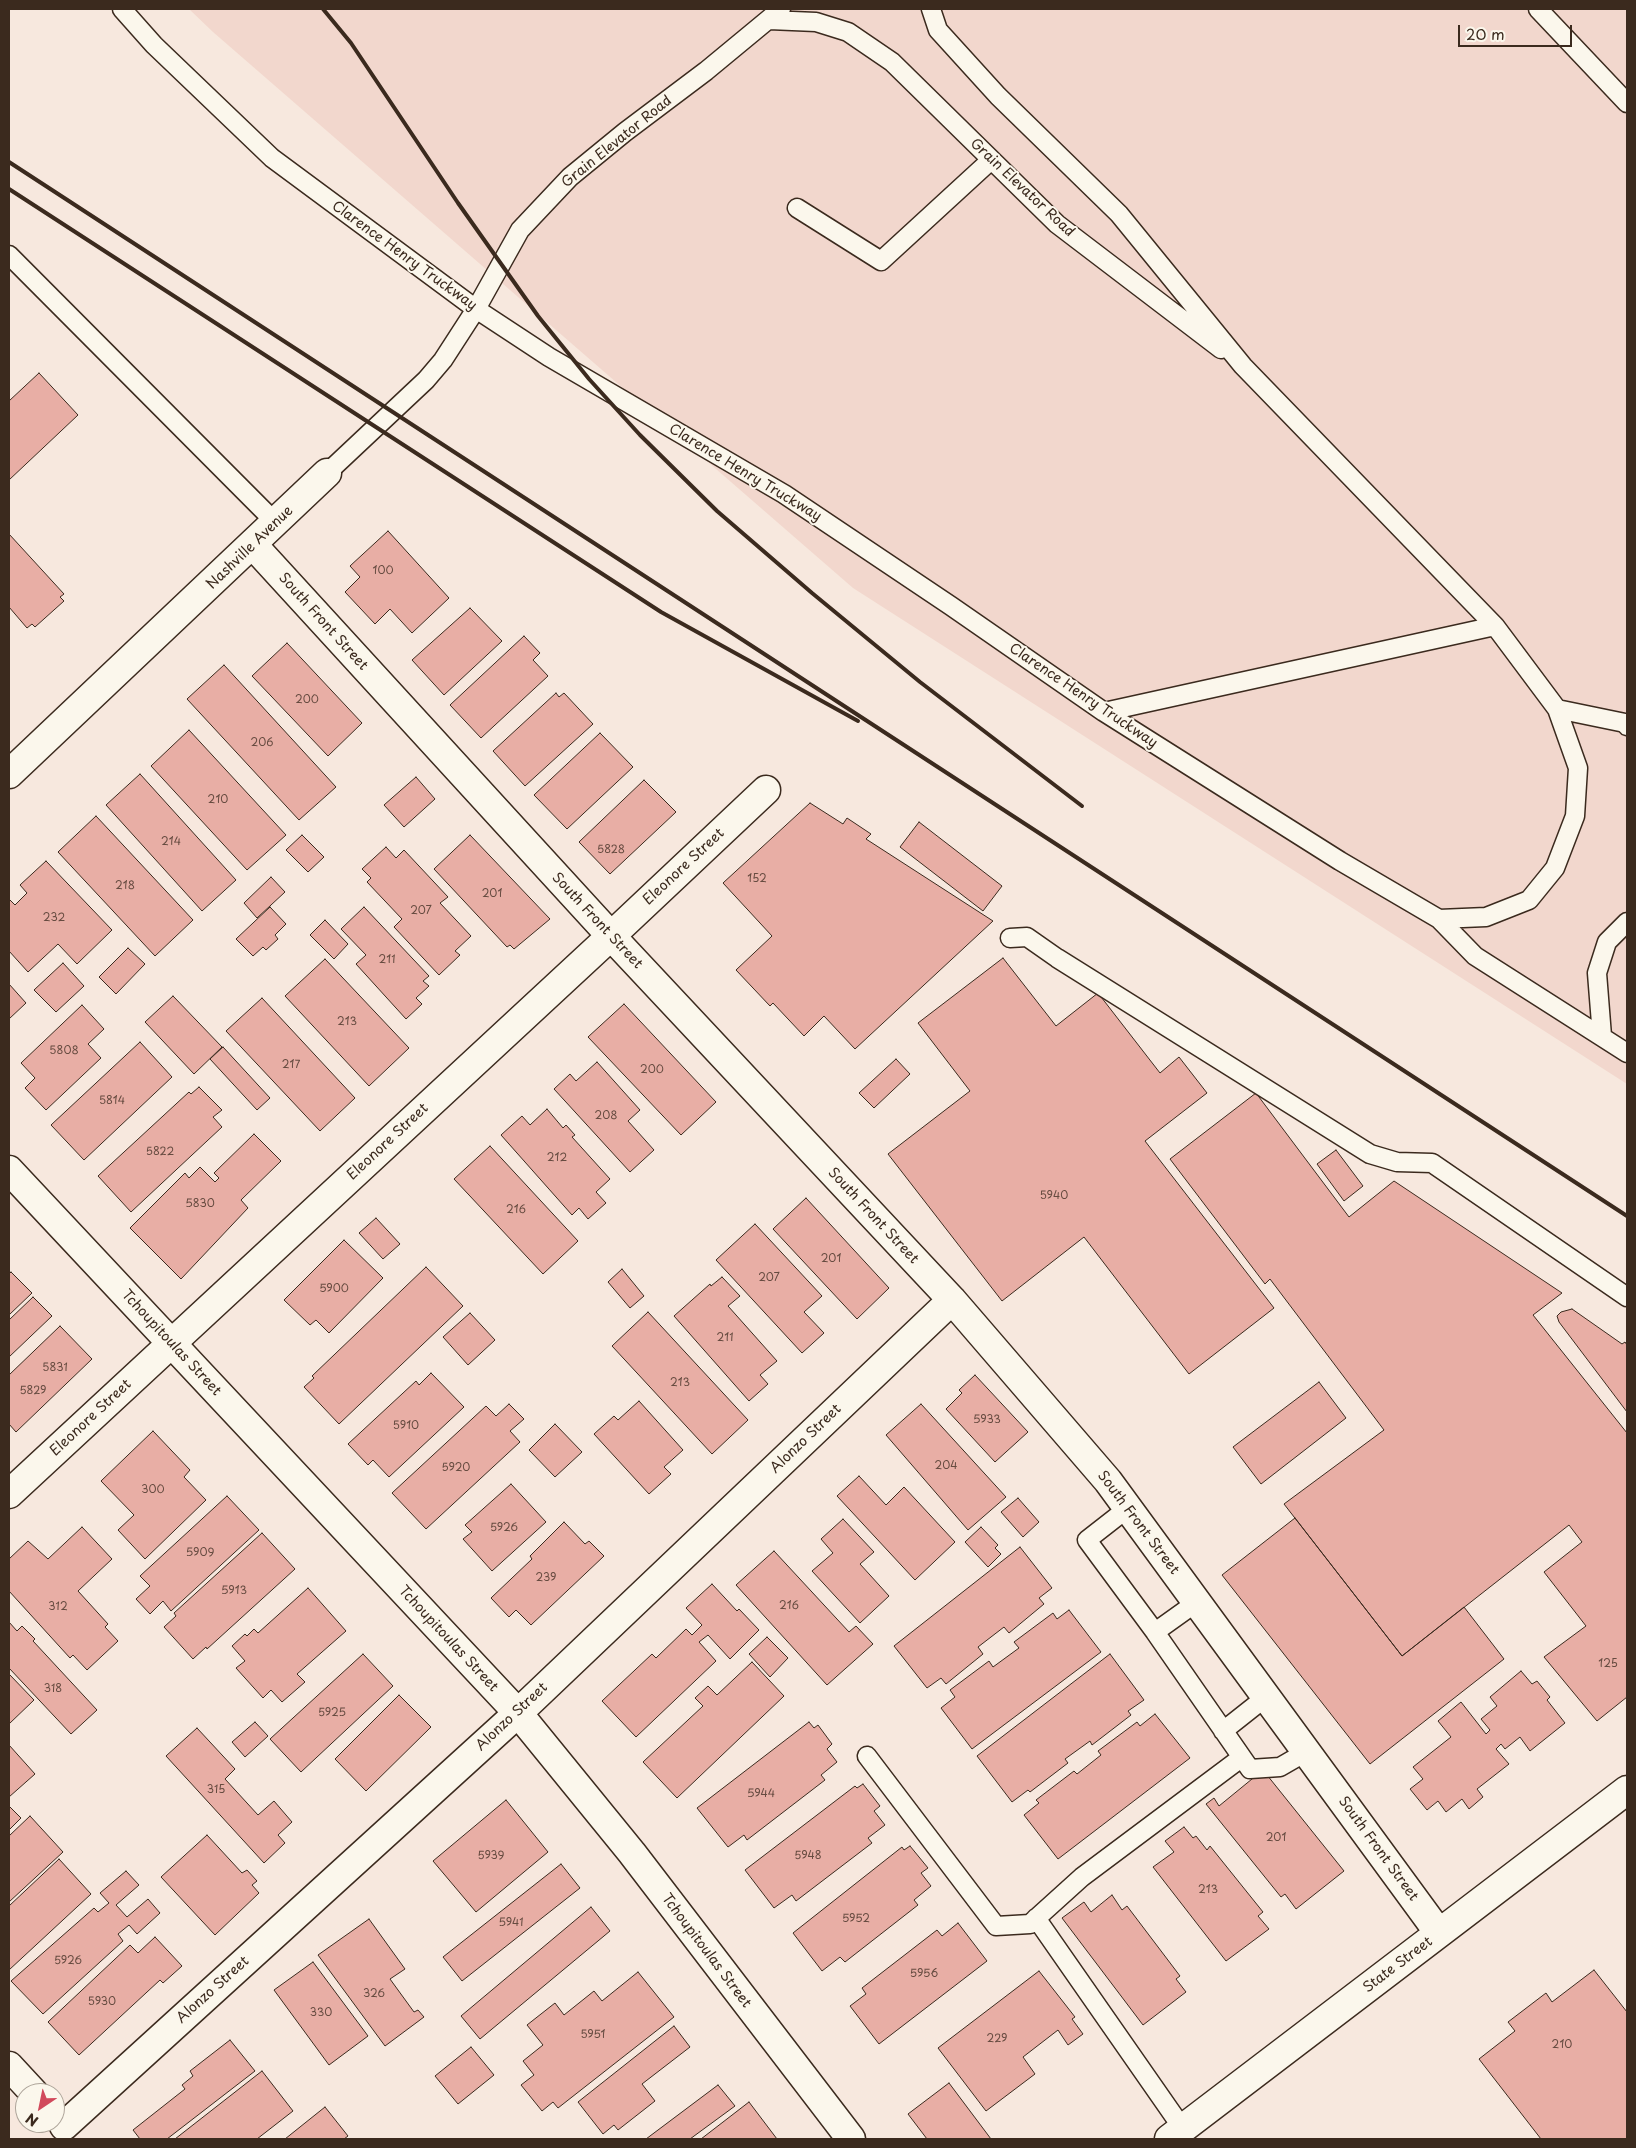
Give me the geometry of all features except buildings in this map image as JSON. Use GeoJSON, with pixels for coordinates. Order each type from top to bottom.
{"type":"FeatureCollection","features":[{"type":"Feature","properties":{"kind":"street","name":"Nashville Avenue"},"geometry":{"type":"LineString","coordinates":[[9,774],[253,546],[327,474]]}},
{"type":"Feature","properties":{"kind":"street","name":"South Front Street"},"geometry":{"type":"LineString","coordinates":[[253,546],[611,936],[952,1300],[1108,1481],[1439,1933]]}},
{"type":"Feature","properties":{"kind":"street","name":"Eleonore Street"},"geometry":{"type":"LineString","coordinates":[[9,1494],[766,790]]}},
{"type":"Feature","properties":{"kind":"street","name":"Tchoupitoulas Street"},"geometry":{"type":"LineString","coordinates":[[9,1170],[518,1713],[638,1861],[851,2139]]}},
{"type":"Feature","properties":{"kind":"street","name":"Alonzo Street"},"geometry":{"type":"LineString","coordinates":[[65,2126],[518,1713],[952,1300]]}},
{"type":"Feature","properties":{"kind":"street","name":"State Street"},"geometry":{"type":"LineString","coordinates":[[1176,2134],[1627,1790]]}},
{"type":"Feature","properties":{"kind":"street"},"geometry":{"type":"LineString","coordinates":[[9,2066],[25,2083]]}},
{"type":"Feature","properties":{"kind":"lane","name":"Clarence Henry Truckway"},"geometry":{"type":"LineString","coordinates":[[122,9],[154,45],[272,158],[476,309],[549,357],[784,494],[952,606],[1104,712],[1340,861],[1440,920],[1475,956],[1627,1053]]}},
{"type":"Feature","properties":{"kind":"lane"},"geometry":{"type":"LineString","coordinates":[[931,9],[938,30],[998,96],[1119,214],[1243,366],[1495,626],[1557,709],[1578,768],[1575,816],[1556,868],[1529,900],[1486,916],[1440,920]]}},
{"type":"Feature","properties":{"kind":"lane"},"geometry":{"type":"LineString","coordinates":[[1538,9],[1627,103]]}},
{"type":"Feature","properties":{"kind":"lane","name":"Grain Elevator Road"},"geometry":{"type":"LineString","coordinates":[[476,309],[520,230],[570,177],[625,132],[706,71],[775,14],[816,22],[848,32],[892,62],[1056,224],[1243,366]]}},
{"type":"Feature","properties":{"kind":"lane"},"geometry":{"type":"LineString","coordinates":[[797,208],[881,261],[991,160]]}},
{"type":"Feature","properties":{"kind":"lane"},"geometry":{"type":"LineString","coordinates":[[9,255],[276,522]]}},
{"type":"Feature","properties":{"kind":"lane","name":"Nashville Avenue"},"geometry":{"type":"LineString","coordinates":[[327,474],[426,380],[443,360],[476,309]]}},
{"type":"Feature","properties":{"kind":"lane"},"geometry":{"type":"LineString","coordinates":[[1104,712],[1495,626]]}},
{"type":"Feature","properties":{"kind":"lane"},"geometry":{"type":"LineString","coordinates":[[1557,709],[1625,723],[1627,726]]}},
{"type":"Feature","properties":{"kind":"lane"},"geometry":{"type":"LineString","coordinates":[[1602,1036],[1597,973],[1607,942],[1627,922]]}},
{"type":"Feature","properties":{"kind":"lane"},"geometry":{"type":"LineString","coordinates":[[1010,938],[1027,937],[1370,1154],[1397,1162],[1432,1163],[1627,1297]]}},
{"type":"Feature","properties":{"kind":"lane"},"geometry":{"type":"LineString","coordinates":[[1128,1508],[1087,1540],[1155,1632],[1250,1769],[1280,1767],[1306,1752]]}},
{"type":"Feature","properties":{"kind":"lane"},"geometry":{"type":"LineString","coordinates":[[1155,1632],[1197,1602]]}},
{"type":"Feature","properties":{"kind":"lane"},"geometry":{"type":"LineString","coordinates":[[1223,1731],[1266,1697]]}},
{"type":"Feature","properties":{"kind":"lane"},"geometry":{"type":"LineString","coordinates":[[867,1756],[996,1926],[1030,1924],[1082,1877],[1242,1758]]}},
{"type":"Feature","properties":{"kind":"lane"},"geometry":{"type":"LineString","coordinates":[[1036,1918],[1176,2134]]}},
{"type":"Feature","properties":{"kind":"shaded area"},"geometry":{"type":"Polygon","coordinates":[[[189,9],[1627,9],[1627,1084],[853,588],[213,32],[189,9]]]}},
{"type":"Feature","properties":{"kind":"railway"},"geometry":{"type":"LineString","coordinates":[[323,9],[351,43],[458,203],[538,316],[589,379],[640,435],[717,511],[812,593],[920,682],[1082,806]]}},
{"type":"Feature","properties":{"kind":"railway"},"geometry":{"type":"LineString","coordinates":[[9,162],[1627,1216]]}},
{"type":"Feature","properties":{"kind":"railway"},"geometry":{"type":"LineString","coordinates":[[9,189],[661,612],[858,721]]}}]}
